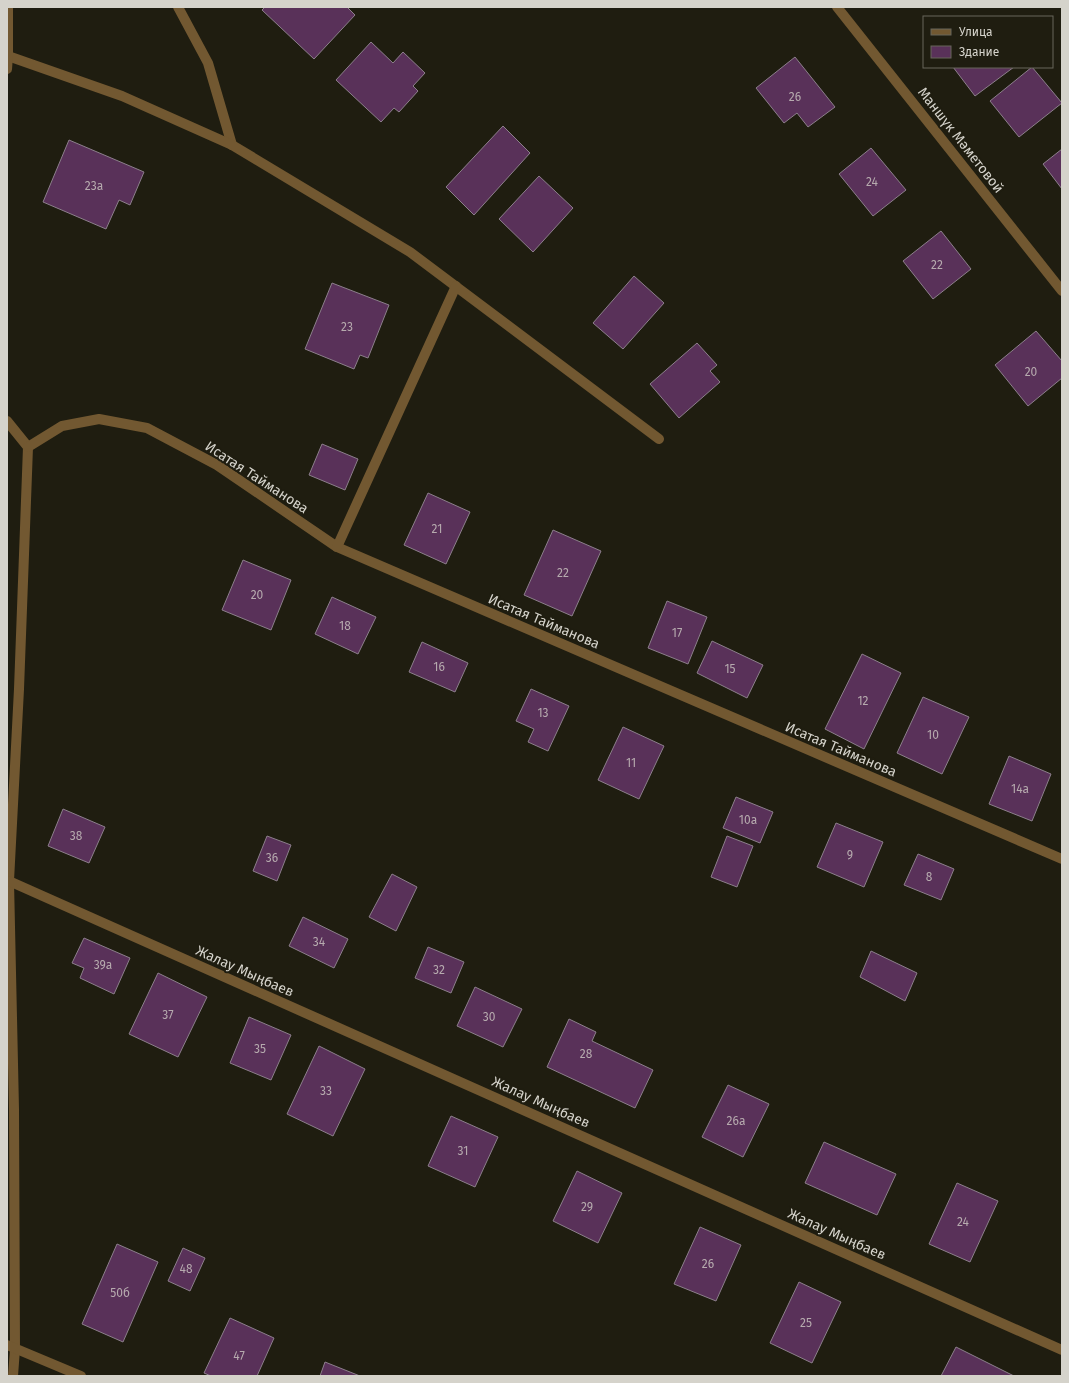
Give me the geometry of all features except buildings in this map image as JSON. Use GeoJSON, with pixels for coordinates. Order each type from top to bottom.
{"type":"FeatureCollection","features":[{"type":"Feature","properties":{"kind":"street"},"geometry":{"type":"LineString","coordinates":[[7,70],[8,7]]}},
{"type":"Feature","properties":{"kind":"street"},"geometry":{"type":"LineString","coordinates":[[178,7],[208,64],[232,145]]}},
{"type":"Feature","properties":{"kind":"street","name":"Маншүк Мәметовой"},"geometry":{"type":"LineString","coordinates":[[837,7],[1062,291]]}},
{"type":"Feature","properties":{"kind":"street"},"geometry":{"type":"LineString","coordinates":[[8,56],[122,96],[232,145],[410,252],[659,439]]}},
{"type":"Feature","properties":{"kind":"street"},"geometry":{"type":"LineString","coordinates":[[337,547],[456,286]]}},
{"type":"Feature","properties":{"kind":"street","name":"Исатая Тайманова"},"geometry":{"type":"LineString","coordinates":[[28,447],[62,426],[100,419],[147,428],[217,465],[337,547],[1062,859]]}},
{"type":"Feature","properties":{"kind":"street"},"geometry":{"type":"LineString","coordinates":[[7,421],[28,447],[19,689],[9,881],[14,1109],[11,1347],[13,1376]]}},
{"type":"Feature","properties":{"kind":"street","name":"Жалау Мыңбаев"},"geometry":{"type":"LineString","coordinates":[[9,881],[1062,1350]]}},
{"type":"Feature","properties":{"kind":"street"},"geometry":{"type":"LineString","coordinates":[[11,1347],[81,1376]]}}]}
